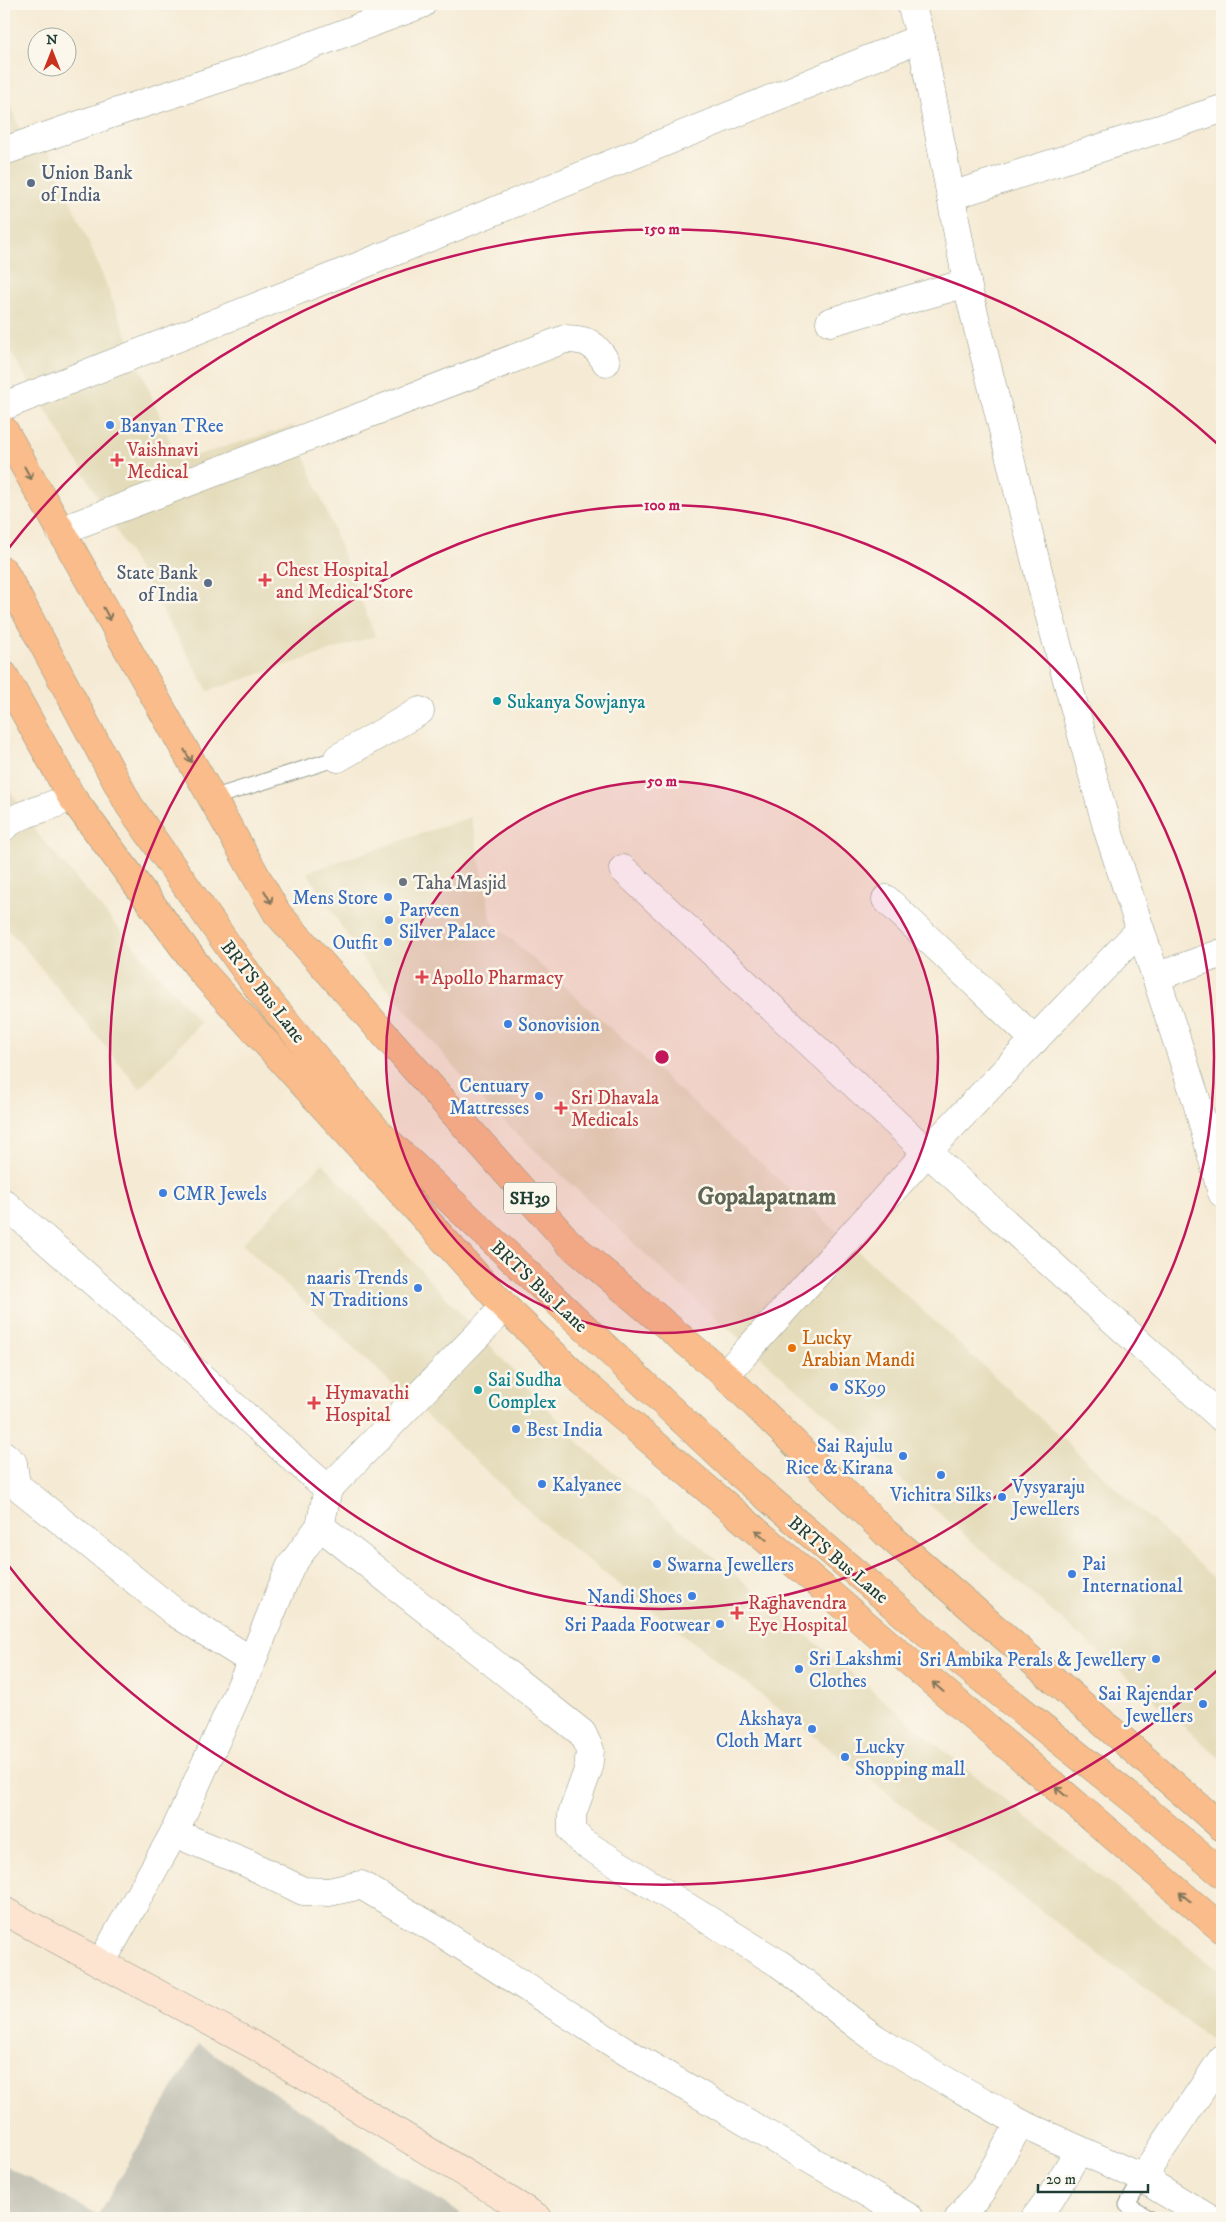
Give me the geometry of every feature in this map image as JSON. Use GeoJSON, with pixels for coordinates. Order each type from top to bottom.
{"type":"FeatureCollection","features":[{"type":"Feature","properties":{"kind":"main road","name":"SH39"},"geometry":{"type":"LineString","coordinates":[[4,430],[277,912],[569,1243],[725,1375],[886,1533],[1222,1828]]}},
{"type":"Feature","properties":{"kind":"main road","name":"BRTS Bus Lane"},"geometry":{"type":"LineString","coordinates":[[4,571],[129,805],[260,991],[378,1132],[733,1468],[946,1650],[1132,1798],[1222,1874]]}},
{"type":"Feature","properties":{"kind":"main road"},"geometry":{"type":"LineString","coordinates":[[4,675],[71,796],[202,972],[505,1307],[582,1382],[1222,1929]]}},
{"type":"Feature","properties":{"kind":"main road"},"geometry":{"type":"LineString","coordinates":[[4,1911],[260,2048],[538,2218]]}},
{"type":"Feature","properties":{"kind":"street"},"geometry":{"type":"LineString","coordinates":[[4,151],[243,71],[422,4]]}},
{"type":"Feature","properties":{"kind":"street"},"geometry":{"type":"LineString","coordinates":[[910,4],[921,38],[967,283],[1051,618],[1108,831],[1196,1099],[1222,1193]]}},
{"type":"Feature","properties":{"kind":"street"},"geometry":{"type":"LineString","coordinates":[[4,406],[346,271],[921,38]]}},
{"type":"Feature","properties":{"kind":"street"},"geometry":{"type":"LineString","coordinates":[[951,196],[1222,109]]}},
{"type":"Feature","properties":{"kind":"street"},"geometry":{"type":"LineString","coordinates":[[830,322],[967,283]]}},
{"type":"Feature","properties":{"kind":"street"},"geometry":{"type":"LineString","coordinates":[[60,530],[565,339],[577,339],[587,342],[597,348],[606,362]]}},
{"type":"Feature","properties":{"kind":"street"},"geometry":{"type":"LineString","coordinates":[[338,758],[420,711]]}},
{"type":"Feature","properties":{"kind":"street"},"geometry":{"type":"LineString","coordinates":[[4,827],[14,818],[59,804],[71,796]]}},
{"type":"Feature","properties":{"kind":"street"},"geometry":{"type":"LineString","coordinates":[[623,868],[927,1152],[1222,1418]]}},
{"type":"Feature","properties":{"kind":"street"},"geometry":{"type":"LineString","coordinates":[[886,899],[1035,1040]]}},
{"type":"Feature","properties":{"kind":"street"},"geometry":{"type":"LineString","coordinates":[[725,1375],[927,1152],[1140,930]]}},
{"type":"Feature","properties":{"kind":"street"},"geometry":{"type":"LineString","coordinates":[[1156,977],[1222,953]]}},
{"type":"Feature","properties":{"kind":"street"},"geometry":{"type":"LineString","coordinates":[[4,1202],[328,1489]]}},
{"type":"Feature","properties":{"kind":"street"},"geometry":{"type":"LineString","coordinates":[[101,1963],[174,1833],[252,1661],[290,1567],[320,1526],[328,1489],[505,1307]]}},
{"type":"Feature","properties":{"kind":"street"},"geometry":{"type":"LineString","coordinates":[[4,1455],[14,1463],[16,1485],[178,1614],[252,1661]]}},
{"type":"Feature","properties":{"kind":"street"},"geometry":{"type":"LineString","coordinates":[[320,1526],[582,1733],[590,1750],[588,1770],[572,1814],[572,1831],[582,1842],[778,1963],[803,1980],[849,2020],[879,2041],[1020,2123],[1142,2178],[1208,2218]]}},
{"type":"Feature","properties":{"kind":"street"},"geometry":{"type":"LineString","coordinates":[[174,1833],[249,1864],[303,1890],[328,1892],[361,1885],[444,1934],[630,2054],[910,2218]]}},
{"type":"Feature","properties":{"kind":"street"},"geometry":{"type":"LineString","coordinates":[[1142,2178],[1222,2059]]}},
{"type":"Feature","properties":{"kind":"street"},"geometry":{"type":"LineString","coordinates":[[959,2218],[982,2190],[1020,2123]]}},
{"type":"Feature","properties":{"kind":"street"},"geometry":{"type":"LineString","coordinates":[[1035,2218],[1051,2197],[1079,2150]]}},
{"type":"Feature","properties":{"kind":"lane"},"geometry":{"type":"LineString","coordinates":[[212,798],[338,758]]}},
{"type":"Feature","properties":{"kind":"lane"},"geometry":{"type":"LineString","coordinates":[[1142,2178],[1128,2205],[1149,2218]]}},
{"type":"Feature","properties":{"kind":"shaded area"},"geometry":{"type":"Polygon","coordinates":[[[4,90],[20,129],[35,124],[88,240],[178,461],[293,426],[375,636],[208,691],[80,466],[4,341],[4,90]]]}},
{"type":"Feature","properties":{"kind":"shaded area"},"geometry":{"type":"Polygon","coordinates":[[[4,781],[37,833],[200,1023],[140,1089],[4,925],[4,781]]]}},
{"type":"Feature","properties":{"kind":"shaded area"},"geometry":{"type":"Polygon","coordinates":[[[471,817],[492,922],[823,1219],[1222,1585],[1222,1760],[675,1282],[486,1104],[365,963],[307,872],[471,817]]]}},
{"type":"Feature","properties":{"kind":"shaded area"},"geometry":{"type":"Polygon","coordinates":[[[323,1163],[582,1446],[938,1746],[1222,1973],[1222,2048],[945,1838],[553,1533],[242,1244],[323,1163]]]}},
{"type":"Feature","properties":{"kind":"shaded area"},"geometry":{"type":"Polygon","coordinates":[[[199,2044],[467,2218],[4,2218],[4,2165],[98,2215],[199,2044]]]}},
{"type":"Feature","properties":{"kind":"place","name":"Union Bank of India"},"geometry":{"type":"Point","coordinates":[31,183]}},
{"type":"Feature","properties":{"kind":"place","name":"Banyan TRee"},"geometry":{"type":"Point","coordinates":[110,425]}},
{"type":"Feature","properties":{"kind":"place","name":"Vaishnavi Medical"},"geometry":{"type":"Point","coordinates":[117,460]}},
{"type":"Feature","properties":{"kind":"place","name":"Chest Hospital and Medical Store"},"geometry":{"type":"Point","coordinates":[265,580]}},
{"type":"Feature","properties":{"kind":"place","name":"State Bank of India"},"geometry":{"type":"Point","coordinates":[208,583]}},
{"type":"Feature","properties":{"kind":"place","name":"Sukanya Sowjanya"},"geometry":{"type":"Point","coordinates":[497,701]}},
{"type":"Feature","properties":{"kind":"place","name":"Taha Masjid"},"geometry":{"type":"Point","coordinates":[403,882]}},
{"type":"Feature","properties":{"kind":"place","name":"Mens Store"},"geometry":{"type":"Point","coordinates":[388,897]}},
{"type":"Feature","properties":{"kind":"place","name":"Parveen Silver Palace"},"geometry":{"type":"Point","coordinates":[389,920]}},
{"type":"Feature","properties":{"kind":"place","name":"Outfit"},"geometry":{"type":"Point","coordinates":[388,942]}},
{"type":"Feature","properties":{"kind":"place","name":"Apollo Pharmacy"},"geometry":{"type":"Point","coordinates":[422,977]}},
{"type":"Feature","properties":{"kind":"place","name":"Sonovision"},"geometry":{"type":"Point","coordinates":[508,1024]}},
{"type":"Feature","properties":{"kind":"place","name":"Centuary Mattresses"},"geometry":{"type":"Point","coordinates":[539,1096]}},
{"type":"Feature","properties":{"kind":"place","name":"Sri Dhavala Medicals"},"geometry":{"type":"Point","coordinates":[561,1108]}},
{"type":"Feature","properties":{"kind":"place","name":"CMR Jewels"},"geometry":{"type":"Point","coordinates":[163,1193]}},
{"type":"Feature","properties":{"kind":"place","name":"naaris Trends N Traditions"},"geometry":{"type":"Point","coordinates":[418,1288]}},
{"type":"Feature","properties":{"kind":"place","name":"Lucky Arabian Mandi"},"geometry":{"type":"Point","coordinates":[792,1348]}},
{"type":"Feature","properties":{"kind":"place","name":"SK99"},"geometry":{"type":"Point","coordinates":[834,1387]}},
{"type":"Feature","properties":{"kind":"place","name":"Sai Sudha Complex"},"geometry":{"type":"Point","coordinates":[478,1390]}},
{"type":"Feature","properties":{"kind":"place","name":"Hymavathi Hospital"},"geometry":{"type":"Point","coordinates":[314,1403]}},
{"type":"Feature","properties":{"kind":"place","name":"Best India"},"geometry":{"type":"Point","coordinates":[516,1429]}},
{"type":"Feature","properties":{"kind":"place","name":"Sai Rajulu Rice & Kirana"},"geometry":{"type":"Point","coordinates":[903,1456]}},
{"type":"Feature","properties":{"kind":"place","name":"Vichitra Silks"},"geometry":{"type":"Point","coordinates":[941,1475]}},
{"type":"Feature","properties":{"kind":"place","name":"Kalyanee"},"geometry":{"type":"Point","coordinates":[542,1484]}},
{"type":"Feature","properties":{"kind":"place","name":"Vysyaraju Jewellers"},"geometry":{"type":"Point","coordinates":[1002,1497]}},
{"type":"Feature","properties":{"kind":"place","name":"Swarna Jewellers"},"geometry":{"type":"Point","coordinates":[657,1564]}},
{"type":"Feature","properties":{"kind":"place","name":"Pai International"},"geometry":{"type":"Point","coordinates":[1072,1574]}},
{"type":"Feature","properties":{"kind":"place","name":"Nandi Shoes"},"geometry":{"type":"Point","coordinates":[692,1596]}},
{"type":"Feature","properties":{"kind":"place","name":"Raghavendra Eye Hospital"},"geometry":{"type":"Point","coordinates":[737,1613]}},
{"type":"Feature","properties":{"kind":"place","name":"Sri Paada Footwear"},"geometry":{"type":"Point","coordinates":[720,1624]}},
{"type":"Feature","properties":{"kind":"place","name":"Sri Ambika Perals & Jewellery"},"geometry":{"type":"Point","coordinates":[1156,1659]}},
{"type":"Feature","properties":{"kind":"place","name":"Sri Lakshmi Clothes"},"geometry":{"type":"Point","coordinates":[799,1669]}},
{"type":"Feature","properties":{"kind":"place","name":"Sai Rajendar Jewellers"},"geometry":{"type":"Point","coordinates":[1203,1704]}},
{"type":"Feature","properties":{"kind":"place","name":"Akshaya Cloth Mart"},"geometry":{"type":"Point","coordinates":[812,1729]}},
{"type":"Feature","properties":{"kind":"place","name":"Lucky Shopping mall"},"geometry":{"type":"Point","coordinates":[845,1757]}},
{"type":"Feature","properties":{"kind":"district","name":"Gopalapatnam"},"geometry":{"type":"Point","coordinates":[767,1196]}}]}
